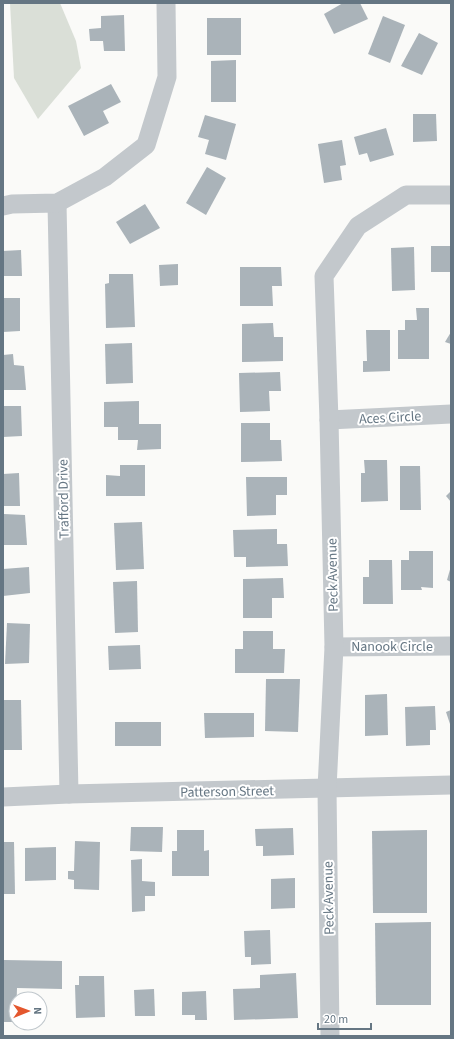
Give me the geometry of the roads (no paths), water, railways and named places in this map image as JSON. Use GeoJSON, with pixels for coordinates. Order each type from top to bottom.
{"type":"FeatureCollection","features":[{"type":"Feature","properties":{"kind":"street"},"geometry":{"type":"LineString","coordinates":[[3,206],[12,204],[57,203],[105,177],[146,145],[167,77],[166,3]]}},
{"type":"Feature","properties":{"kind":"street","name":"Peck Avenue"},"geometry":{"type":"LineString","coordinates":[[330,1036],[327,788],[334,647],[324,276],[358,226],[406,195],[451,195]]}},
{"type":"Feature","properties":{"kind":"street","name":"Trafford Drive"},"geometry":{"type":"LineString","coordinates":[[57,203],[69,794]]}},
{"type":"Feature","properties":{"kind":"street","name":"Aces Circle"},"geometry":{"type":"LineString","coordinates":[[329,420],[451,414]]}},
{"type":"Feature","properties":{"kind":"street","name":"Nanook Circle"},"geometry":{"type":"LineString","coordinates":[[334,647],[451,646]]}},
{"type":"Feature","properties":{"kind":"street","name":"Patterson Street"},"geometry":{"type":"LineString","coordinates":[[3,797],[69,794],[451,785]]}}]}
